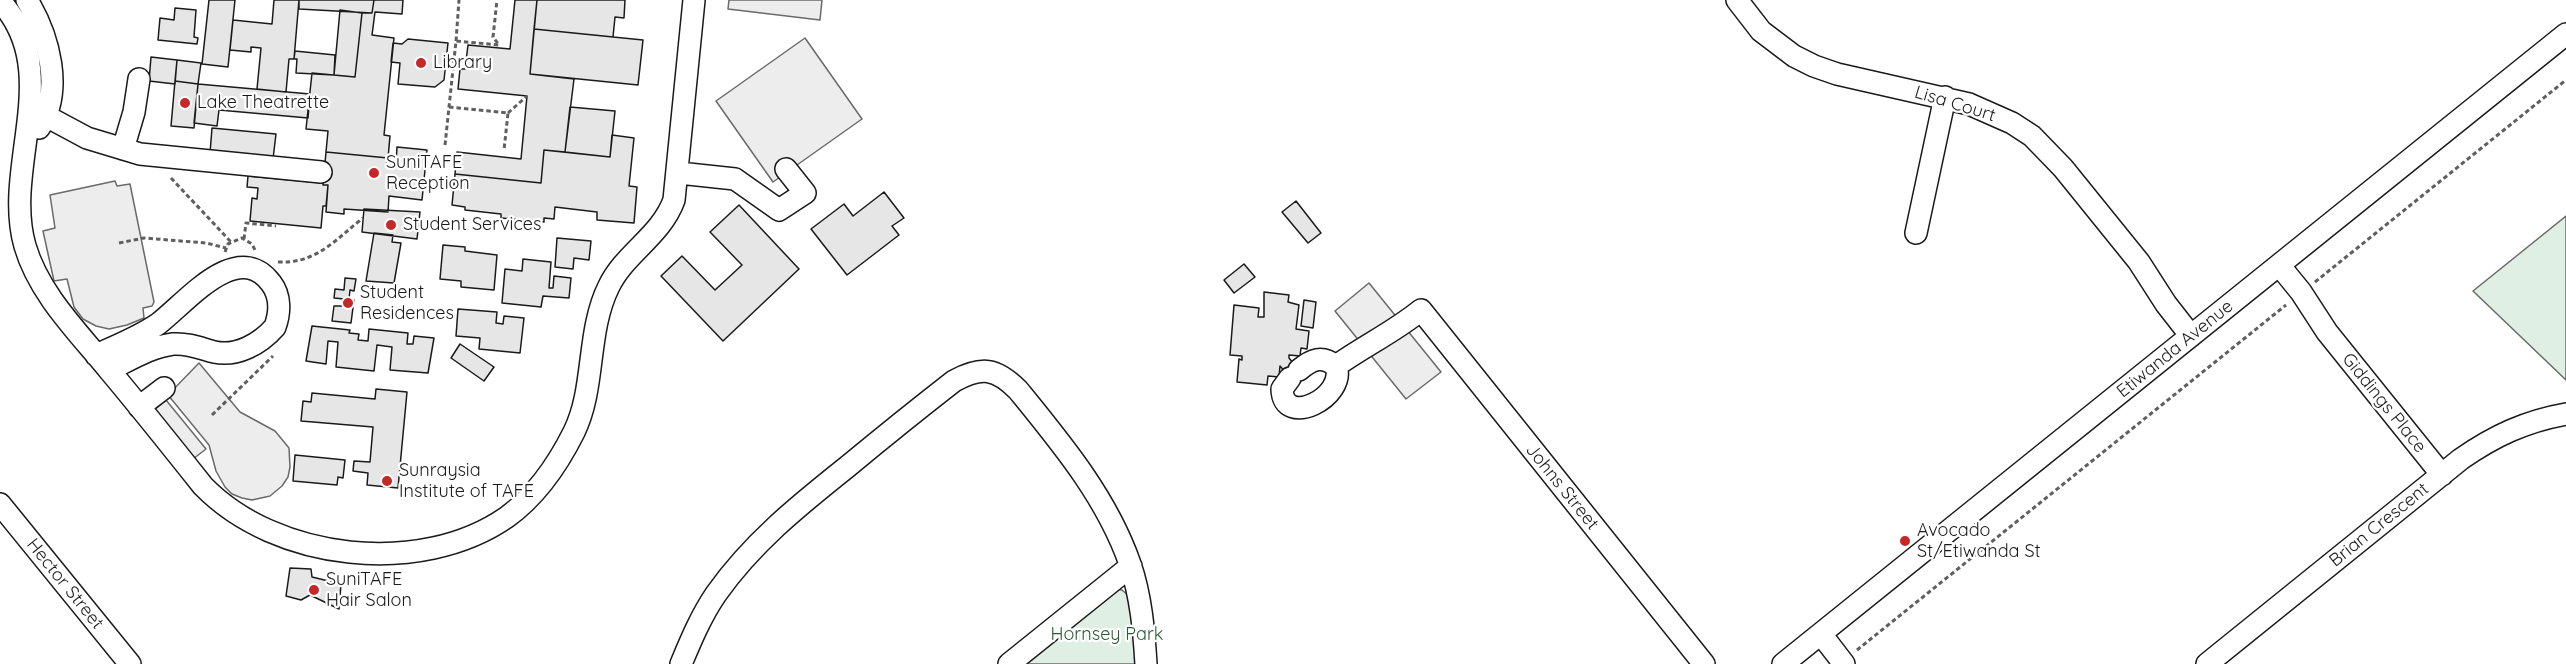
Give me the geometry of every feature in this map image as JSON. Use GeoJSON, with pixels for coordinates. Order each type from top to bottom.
{"type":"FeatureCollection","features":[{"type":"Feature","properties":{"kind":"street"},"geometry":{"type":"LineString","coordinates":[[27,0],[44,38],[51,68],[52,96],[38,114],[27,150],[19,202],[25,247],[44,289],[215,499],[234,513],[285,539],[326,548],[381,553],[411,552],[462,540],[506,517],[525,502],[552,470],[564,450],[581,413],[595,329],[605,296],[619,270],[669,215],[674,200],[679,173],[694,0]]}},
{"type":"Feature","properties":{"kind":"street","name":"Lisa Court"},"geometry":{"type":"LineString","coordinates":[[1737,0],[1761,30],[1786,51],[1814,66],[1863,81],[1945,98],[1990,112],[2032,136],[2063,168],[2139,262],[2166,304],[2197,331]]}},
{"type":"Feature","properties":{"kind":"street"},"geometry":{"type":"LineString","coordinates":[[0,1],[12,14],[26,42],[30,87],[38,114],[87,138],[159,157],[321,172]]}},
{"type":"Feature","properties":{"kind":"street","name":"Etiwanda Avenue"},"geometry":{"type":"LineString","coordinates":[[1783,664],[2566,34]]}},
{"type":"Feature","properties":{"kind":"street"},"geometry":{"type":"LineString","coordinates":[[123,149],[134,112],[139,79]]}},
{"type":"Feature","properties":{"kind":"street"},"geometry":{"type":"LineString","coordinates":[[1916,233],[1945,98]]}},
{"type":"Feature","properties":{"kind":"street"},"geometry":{"type":"LineString","coordinates":[[679,173],[735,179],[779,210],[806,193],[786,169]]}},
{"type":"Feature","properties":{"kind":"street"},"geometry":{"type":"LineString","coordinates":[[245,267],[256,271],[271,283],[277,294],[279,312],[275,327],[250,346],[222,354],[187,344],[159,346],[103,363],[158,324],[210,280],[234,268],[245,267]]}},
{"type":"Feature","properties":{"kind":"street","name":"Giddings Place"},"geometry":{"type":"LineString","coordinates":[[2275,269],[2442,475]]}},
{"type":"Feature","properties":{"kind":"street","name":"Johns Street"},"geometry":{"type":"LineString","coordinates":[[1336,366],[1373,340],[1396,329],[1420,310],[1704,664]]}},
{"type":"Feature","properties":{"kind":"street"},"geometry":{"type":"LineString","coordinates":[[1327,360],[1336,366],[1338,377],[1333,388],[1306,408],[1294,408],[1284,399],[1282,389],[1310,361],[1327,360]]}},
{"type":"Feature","properties":{"kind":"street"},"geometry":{"type":"LineString","coordinates":[[681,664],[696,628],[714,596],[741,561],[765,536],[792,511],[954,381],[977,371],[986,370],[1008,380],[1058,439],[1105,509],[1131,566],[1144,631],[1146,664]]}},
{"type":"Feature","properties":{"kind":"street"},"geometry":{"type":"LineString","coordinates":[[139,407],[164,387]]}},
{"type":"Feature","properties":{"kind":"street","name":"Brian Crescent"},"geometry":{"type":"LineString","coordinates":[[2207,664],[2468,454],[2505,432],[2528,423],[2566,414]]}},
{"type":"Feature","properties":{"kind":"street","name":"Hector Street"},"geometry":{"type":"LineString","coordinates":[[0,504],[130,664]]}},
{"type":"Feature","properties":{"kind":"street"},"geometry":{"type":"LineString","coordinates":[[1009,664],[1131,566]]}},
{"type":"Feature","properties":{"kind":"street"},"geometry":{"type":"LineString","coordinates":[[1817,637],[1839,663]]}},
{"type":"Feature","properties":{"kind":"path"},"geometry":{"type":"LineString","coordinates":[[445,145],[459,0]]}},
{"type":"Feature","properties":{"kind":"path"},"geometry":{"type":"LineString","coordinates":[[456,41],[500,45],[493,37],[497,0]]}},
{"type":"Feature","properties":{"kind":"path"},"geometry":{"type":"LineString","coordinates":[[1839,663],[2566,80]]}},
{"type":"Feature","properties":{"kind":"path"},"geometry":{"type":"LineString","coordinates":[[504,150],[508,113],[527,96]]}},
{"type":"Feature","properties":{"kind":"path"},"geometry":{"type":"LineString","coordinates":[[449,107],[508,113]]}},
{"type":"Feature","properties":{"kind":"path"},"geometry":{"type":"LineString","coordinates":[[166,175],[172,178],[231,242]]}},
{"type":"Feature","properties":{"kind":"path"},"geometry":{"type":"LineString","coordinates":[[270,261],[289,262],[315,256],[363,218]]}},
{"type":"Feature","properties":{"kind":"path"},"geometry":{"type":"LineString","coordinates":[[244,239],[246,223],[276,226]]}},
{"type":"Feature","properties":{"kind":"path"},"geometry":{"type":"LineString","coordinates":[[119,243],[144,238],[206,243],[226,248]]}},
{"type":"Feature","properties":{"kind":"path"},"geometry":{"type":"LineString","coordinates":[[212,415],[271,360]]}},
{"type":"Feature","properties":{"kind":"green space"},"geometry":{"type":"Polygon","coordinates":[[[2566,216],[2566,380],[2473,291],[2566,216]]]}},
{"type":"Feature","properties":{"kind":"green space","name":"Hornsey Park"},"geometry":{"type":"Polygon","coordinates":[[[1117,589],[1129,596],[1138,664],[1023,664],[1117,589]]]}},
{"type":"Feature","properties":{"kind":"shaded area"},"geometry":{"type":"Polygon","coordinates":[[[729,0],[822,0],[820,20],[728,9],[729,0]]]}},
{"type":"Feature","properties":{"kind":"shaded area"},"geometry":{"type":"Polygon","coordinates":[[[805,38],[862,119],[773,182],[716,101],[805,38]]]}},
{"type":"Feature","properties":{"kind":"shaded area"},"geometry":{"type":"Polygon","coordinates":[[[115,181],[117,186],[130,184],[154,302],[152,306],[143,308],[144,318],[109,329],[96,326],[83,319],[74,307],[67,279],[54,281],[43,231],[55,228],[50,195],[115,181]]]}},
{"type":"Feature","properties":{"kind":"shaded area"},"geometry":{"type":"Polygon","coordinates":[[[1369,283],[1441,372],[1406,399],[1335,311],[1369,283]]]}},
{"type":"Feature","properties":{"kind":"shaded area"},"geometry":{"type":"Polygon","coordinates":[[[199,363],[240,412],[275,431],[289,448],[288,477],[282,486],[270,496],[252,500],[232,494],[216,471],[209,445],[168,395],[199,363]]]}},
{"type":"Feature","properties":{"kind":"shaded area"},"geometry":{"type":"Polygon","coordinates":[[[166,400],[206,449],[193,459],[153,411],[166,400]]]}},
{"type":"Feature","properties":{"kind":"building"},"geometry":{"type":"Polygon","coordinates":[[[209,0],[235,0],[228,67],[202,64],[209,0]]]}},
{"type":"Feature","properties":{"kind":"building"},"geometry":{"type":"Polygon","coordinates":[[[274,0],[299,0],[294,59],[289,59],[286,92],[257,89],[261,48],[251,47],[251,52],[230,50],[233,20],[272,24],[274,0]]]}},
{"type":"Feature","properties":{"kind":"building"},"geometry":{"type":"Polygon","coordinates":[[[299,0],[374,0],[372,13],[299,9],[299,0]]]}},
{"type":"Feature","properties":{"kind":"building"},"geometry":{"type":"Polygon","coordinates":[[[374,0],[403,0],[402,14],[375,12],[372,35],[394,38],[384,135],[390,136],[388,158],[326,152],[328,131],[306,129],[312,73],[355,77],[362,13],[372,13],[374,0]]]}},
{"type":"Feature","properties":{"kind":"building"},"geometry":{"type":"Polygon","coordinates":[[[515,0],[537,0],[530,74],[574,79],[565,152],[544,150],[541,183],[455,174],[457,152],[521,159],[527,96],[458,89],[460,69],[465,69],[468,45],[510,49],[515,0]]]}},
{"type":"Feature","properties":{"kind":"building"},"geometry":{"type":"Polygon","coordinates":[[[537,0],[625,0],[624,18],[615,17],[613,37],[534,29],[537,0]]]}},
{"type":"Feature","properties":{"kind":"building"},"geometry":{"type":"Polygon","coordinates":[[[175,8],[196,10],[194,37],[198,38],[197,44],[158,40],[160,18],[174,20],[175,8]]]}},
{"type":"Feature","properties":{"kind":"building"},"geometry":{"type":"Polygon","coordinates":[[[340,10],[362,13],[355,77],[334,75],[340,10]]]}},
{"type":"Feature","properties":{"kind":"building"},"geometry":{"type":"Polygon","coordinates":[[[534,29],[643,40],[638,85],[530,74],[534,29]]]}},
{"type":"Feature","properties":{"kind":"building","name":"Library"},"geometry":{"type":"Polygon","coordinates":[[[408,39],[448,43],[444,80],[435,87],[398,84],[400,63],[391,62],[393,43],[402,44],[408,39]]]}},
{"type":"Feature","properties":{"kind":"building"},"geometry":{"type":"Polygon","coordinates":[[[295,51],[335,55],[334,75],[296,73],[295,51]]]}},
{"type":"Feature","properties":{"kind":"building"},"geometry":{"type":"Polygon","coordinates":[[[151,57],[177,60],[175,84],[149,81],[151,57]]]}},
{"type":"Feature","properties":{"kind":"building"},"geometry":{"type":"Polygon","coordinates":[[[177,60],[201,63],[198,84],[175,81],[177,60]]]}},
{"type":"Feature","properties":{"kind":"building","name":"Lake Theatrette"},"geometry":{"type":"Polygon","coordinates":[[[175,81],[198,84],[194,128],[171,126],[175,81]]]}},
{"type":"Feature","properties":{"kind":"building"},"geometry":{"type":"Polygon","coordinates":[[[198,84],[310,94],[308,118],[219,110],[217,126],[194,123],[198,84]]]}},
{"type":"Feature","properties":{"kind":"building"},"geometry":{"type":"Polygon","coordinates":[[[570,107],[615,111],[610,157],[565,152],[570,107]]]}},
{"type":"Feature","properties":{"kind":"building"},"geometry":{"type":"Polygon","coordinates":[[[212,128],[276,134],[273,159],[210,153],[212,128]]]}},
{"type":"Feature","properties":{"kind":"building"},"geometry":{"type":"Polygon","coordinates":[[[612,135],[634,138],[629,186],[637,187],[634,223],[597,220],[597,212],[555,207],[554,219],[544,218],[544,222],[501,218],[501,214],[465,210],[465,207],[452,205],[455,174],[541,183],[544,150],[610,157],[612,135]]]}},
{"type":"Feature","properties":{"kind":"building","name":"SuniTAFE Reception"},"geometry":{"type":"Polygon","coordinates":[[[397,147],[427,150],[422,200],[389,196],[388,212],[344,209],[344,214],[326,212],[328,185],[323,185],[326,152],[388,158],[387,162],[396,163],[397,147]]]}},
{"type":"Feature","properties":{"kind":"building"},"geometry":{"type":"Polygon","coordinates":[[[248,176],[328,185],[321,228],[250,221],[252,198],[257,199],[258,188],[247,187],[248,176]]]}},
{"type":"Feature","properties":{"kind":"building"},"geometry":{"type":"Polygon","coordinates":[[[884,192],[904,218],[892,226],[899,235],[847,275],[811,229],[844,204],[853,216],[884,192]]]}},
{"type":"Feature","properties":{"kind":"building"},"geometry":{"type":"Polygon","coordinates":[[[1296,201],[1321,233],[1308,243],[1282,212],[1296,201]]]}},
{"type":"Feature","properties":{"kind":"building"},"geometry":{"type":"Polygon","coordinates":[[[739,205],[799,269],[723,341],[661,276],[682,256],[715,290],[742,265],[710,232],[739,205]]]}},
{"type":"Feature","properties":{"kind":"building","name":"Student Services"},"geometry":{"type":"Polygon","coordinates":[[[364,209],[420,212],[417,239],[362,232],[364,209]]]}},
{"type":"Feature","properties":{"kind":"building"},"geometry":{"type":"Polygon","coordinates":[[[374,233],[393,235],[392,242],[401,243],[394,283],[366,281],[374,233]]]}},
{"type":"Feature","properties":{"kind":"building"},"geometry":{"type":"Polygon","coordinates":[[[557,238],[591,241],[589,260],[574,258],[573,269],[555,267],[557,238]]]}},
{"type":"Feature","properties":{"kind":"building"},"geometry":{"type":"Polygon","coordinates":[[[443,245],[465,247],[465,251],[497,255],[494,290],[461,287],[461,281],[440,279],[443,245]]]}},
{"type":"Feature","properties":{"kind":"building"},"geometry":{"type":"Polygon","coordinates":[[[523,259],[551,262],[549,288],[553,288],[554,276],[571,278],[569,298],[543,296],[541,307],[502,303],[505,269],[522,271],[523,259]]]}},
{"type":"Feature","properties":{"kind":"building"},"geometry":{"type":"Polygon","coordinates":[[[1244,264],[1255,277],[1234,293],[1224,280],[1244,264]]]}},
{"type":"Feature","properties":{"kind":"building","name":"Student Residences"},"geometry":{"type":"Polygon","coordinates":[[[345,278],[356,279],[354,291],[350,290],[349,299],[354,300],[351,323],[332,321],[334,306],[343,306],[344,299],[334,298],[335,289],[344,290],[345,278]]]}},
{"type":"Feature","properties":{"kind":"building"},"geometry":{"type":"Polygon","coordinates":[[[1264,292],[1289,295],[1288,302],[1299,305],[1296,329],[1309,331],[1307,349],[1301,348],[1300,356],[1289,355],[1305,378],[1296,385],[1280,366],[1279,377],[1268,376],[1267,385],[1237,382],[1239,359],[1242,360],[1242,356],[1230,355],[1234,305],[1259,308],[1258,317],[1264,317],[1264,292]]]}},
{"type":"Feature","properties":{"kind":"building"},"geometry":{"type":"Polygon","coordinates":[[[1304,300],[1316,302],[1313,328],[1301,326],[1304,300]]]}},
{"type":"Feature","properties":{"kind":"building"},"geometry":{"type":"Polygon","coordinates":[[[458,309],[497,312],[496,323],[503,324],[504,316],[524,318],[520,353],[479,349],[480,338],[456,336],[458,309]]]}},
{"type":"Feature","properties":{"kind":"building"},"geometry":{"type":"Polygon","coordinates":[[[312,326],[350,330],[349,333],[359,334],[358,340],[368,341],[369,329],[408,333],[407,344],[413,344],[414,336],[434,338],[428,373],[390,370],[392,347],[377,345],[374,371],[336,367],[338,342],[328,341],[326,364],[306,361],[312,326]]]}},
{"type":"Feature","properties":{"kind":"building"},"geometry":{"type":"Polygon","coordinates":[[[460,344],[494,367],[484,381],[451,358],[460,344]]]}},
{"type":"Feature","properties":{"kind":"building"},"geometry":{"type":"Polygon","coordinates":[[[376,389],[407,392],[398,488],[367,485],[368,473],[353,471],[354,461],[370,462],[373,427],[301,421],[303,401],[311,402],[312,393],[375,399],[376,389]]]}},
{"type":"Feature","properties":{"kind":"building"},"geometry":{"type":"Polygon","coordinates":[[[295,455],[345,460],[343,478],[338,477],[337,485],[293,481],[295,455]]]}},
{"type":"Feature","properties":{"kind":"building","name":"SuniTAFE Hair Salon"},"geometry":{"type":"Polygon","coordinates":[[[290,568],[311,569],[312,577],[341,584],[339,609],[310,595],[301,600],[286,596],[290,568]]]}},
{"type":"Feature","properties":{"kind":"place","name":"Library"},"geometry":{"type":"Point","coordinates":[421,63]}},
{"type":"Feature","properties":{"kind":"place","name":"Lake Theatrette"},"geometry":{"type":"Point","coordinates":[185,103]}},
{"type":"Feature","properties":{"kind":"place","name":"SuniTAFE Reception"},"geometry":{"type":"Point","coordinates":[374,173]}},
{"type":"Feature","properties":{"kind":"place","name":"Student Services"},"geometry":{"type":"Point","coordinates":[391,225]}},
{"type":"Feature","properties":{"kind":"place","name":"Student Residences"},"geometry":{"type":"Point","coordinates":[348,303]}},
{"type":"Feature","properties":{"kind":"place","name":"Sunraysia Institute of TAFE"},"geometry":{"type":"Point","coordinates":[387,481]}},
{"type":"Feature","properties":{"kind":"place","name":"Avocado St/Etiwanda St"},"geometry":{"type":"Point","coordinates":[1905,541]}},
{"type":"Feature","properties":{"kind":"place","name":"SuniTAFE Hair Salon"},"geometry":{"type":"Point","coordinates":[314,590]}}]}
